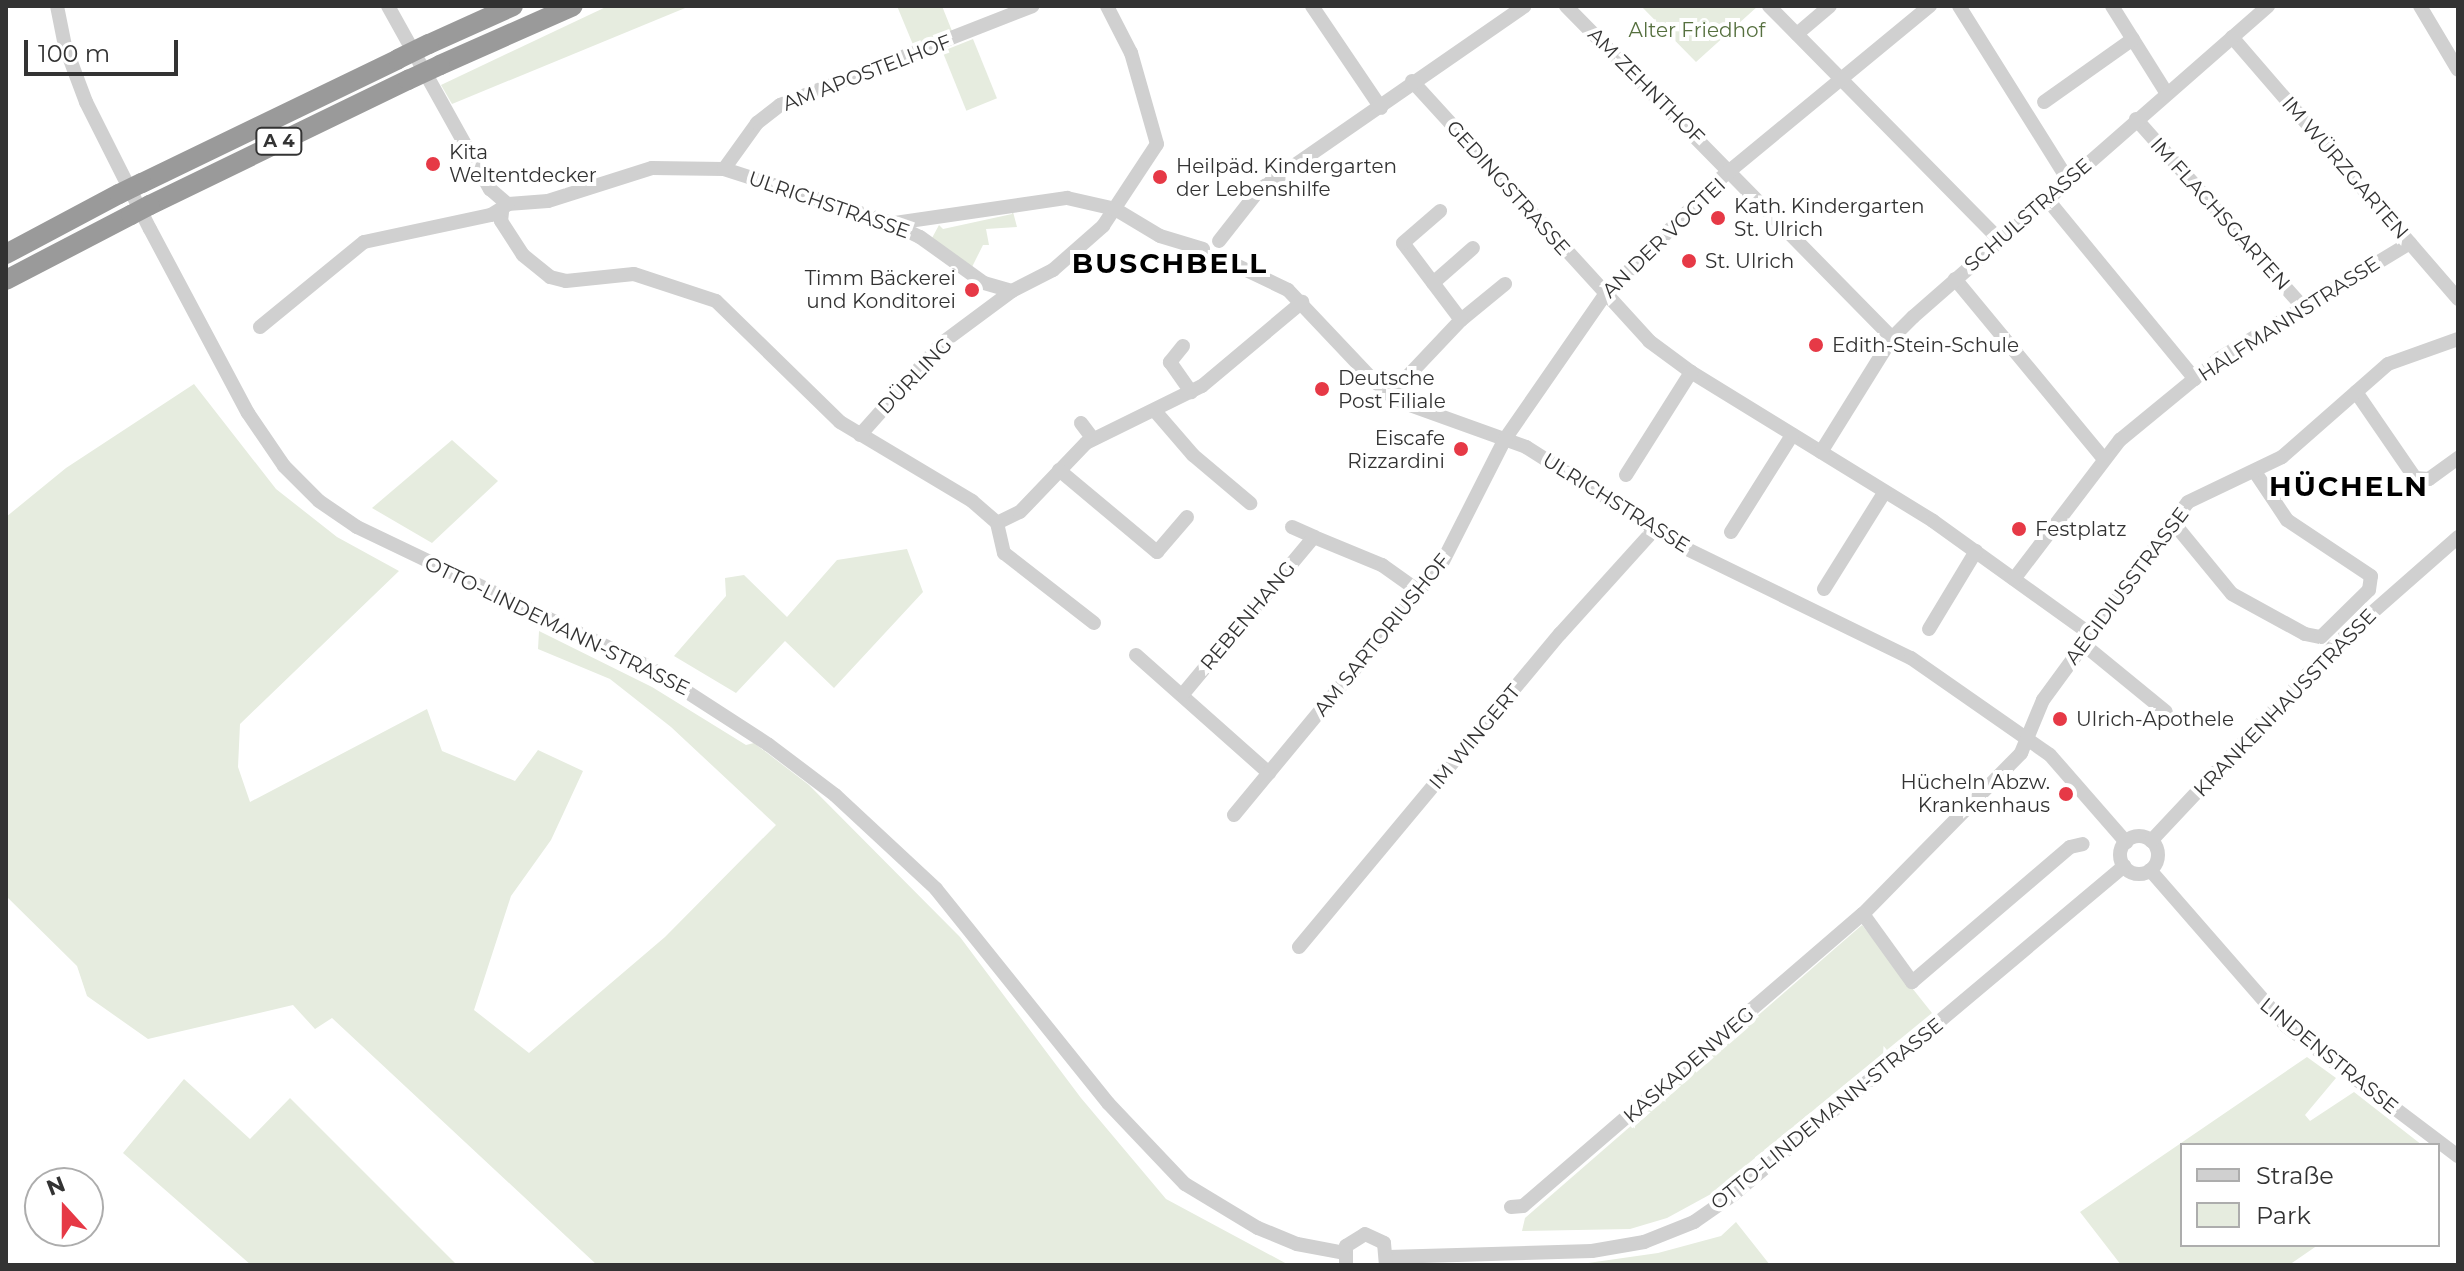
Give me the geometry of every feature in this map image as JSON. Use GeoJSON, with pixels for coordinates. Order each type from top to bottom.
{"type":"FeatureCollection","features":[{"type":"Feature","properties":{"kind":"highway","name":"A 4"},"geometry":{"type":"LineString","coordinates":[[6,254],[119,194],[513,6]]}},
{"type":"Feature","properties":{"kind":"highway","name":"A 4"},"geometry":{"type":"LineString","coordinates":[[6,280],[150,205],[408,80],[573,6]]}},
{"type":"Feature","properties":{"kind":"street","name":"OTTO-LINDEMANN-STRASSE"},"geometry":{"type":"LineString","coordinates":[[57,6],[65,46],[86,102],[150,229],[248,413],[284,466],[319,501],[386,542],[647,666],[769,745],[835,795],[936,889],[1108,1103],[1185,1184],[1258,1228],[1345,1259]]}},
{"type":"Feature","properties":{"kind":"street"},"geometry":{"type":"LineString","coordinates":[[388,6],[482,176],[505,208]]}},
{"type":"Feature","properties":{"kind":"street","name":"AM APOSTELHOF"},"geometry":{"type":"LineString","coordinates":[[724,169],[757,123],[780,105],[1032,6]]}},
{"type":"Feature","properties":{"kind":"street"},"geometry":{"type":"LineString","coordinates":[[1012,291],[1075,253],[1115,209],[1154,150],[1157,136],[1131,53],[1107,6]]}},
{"type":"Feature","properties":{"kind":"street"},"geometry":{"type":"LineString","coordinates":[[1312,6],[1381,108]]}},
{"type":"Feature","properties":{"kind":"street"},"geometry":{"type":"LineString","coordinates":[[1219,241],[1259,190],[1381,108],[1412,81],[1525,6]]}},
{"type":"Feature","properties":{"kind":"street","name":"AM ZEHNTHOF"},"geometry":{"type":"LineString","coordinates":[[1566,6],[1892,338]]}},
{"type":"Feature","properties":{"kind":"street"},"geometry":{"type":"LineString","coordinates":[[1769,6],[2000,240]]}},
{"type":"Feature","properties":{"kind":"street"},"geometry":{"type":"LineString","coordinates":[[1797,34],[1830,6]]}},
{"type":"Feature","properties":{"kind":"street","name":"AN DER VOGTEI"},"geometry":{"type":"LineString","coordinates":[[1505,439],[1604,296],[1732,173],[1930,6]]}},
{"type":"Feature","properties":{"kind":"street"},"geometry":{"type":"LineString","coordinates":[[1959,6],[2068,180]]}},
{"type":"Feature","properties":{"kind":"street"},"geometry":{"type":"LineString","coordinates":[[2112,6],[2166,92]]}},
{"type":"Feature","properties":{"kind":"street","name":"SCHULSTRASSE"},"geometry":{"type":"LineString","coordinates":[[1821,452],[1892,338],[2166,92],[2268,6]]}},
{"type":"Feature","properties":{"kind":"street"},"geometry":{"type":"LineString","coordinates":[[2420,6],[2458,70]]}},
{"type":"Feature","properties":{"kind":"street","name":"IM WÜRZGARTEN"},"geometry":{"type":"LineString","coordinates":[[2232,37],[2458,299]]}},
{"type":"Feature","properties":{"kind":"street"},"geometry":{"type":"LineString","coordinates":[[2044,102],[2133,39]]}},
{"type":"Feature","properties":{"kind":"street","name":"GEDINGSTRASSE"},"geometry":{"type":"LineString","coordinates":[[1412,81],[1604,296],[1649,341],[1691,372],[1976,551],[2086,639],[2166,712]]}},
{"type":"Feature","properties":{"kind":"street","name":"IM FLACHSGARTEN"},"geometry":{"type":"LineString","coordinates":[[2136,119],[2304,308]]}},
{"type":"Feature","properties":{"kind":"street","name":"ULRICHSTRASSE"},"geometry":{"type":"LineString","coordinates":[[505,208],[548,201],[652,168],[724,169],[891,223],[928,243],[984,283],[1012,291]]}},
{"type":"Feature","properties":{"kind":"street"},"geometry":{"type":"LineString","coordinates":[[891,223],[929,221],[1050,197],[1115,209],[1164,238],[1203,249],[1211,261],[1221,258],[1224,251],[1219,241]]}},
{"type":"Feature","properties":{"kind":"street"},"geometry":{"type":"LineString","coordinates":[[2047,199],[2195,379]]}},
{"type":"Feature","properties":{"kind":"street"},"geometry":{"type":"LineString","coordinates":[[505,208],[501,221],[523,255],[537,270],[558,279],[634,274],[716,301],[753,342],[860,435],[972,501],[997,523],[1004,553],[1094,623]]}},
{"type":"Feature","properties":{"kind":"street"},"geometry":{"type":"LineString","coordinates":[[260,327],[364,242],[505,208]]}},
{"type":"Feature","properties":{"kind":"street"},"geometry":{"type":"LineString","coordinates":[[1440,211],[1403,243],[1461,320]]}},
{"type":"Feature","properties":{"kind":"street"},"geometry":{"type":"LineString","coordinates":[[928,243],[924,231],[929,221]]}},
{"type":"Feature","properties":{"kind":"street"},"geometry":{"type":"LineString","coordinates":[[1203,249],[1208,241],[1219,241]]}},
{"type":"Feature","properties":{"kind":"street","name":"HALFMANNSTRASSE"},"geometry":{"type":"LineString","coordinates":[[2014,579],[2102,457],[2195,379],[2410,243]]}},
{"type":"Feature","properties":{"kind":"street"},"geometry":{"type":"LineString","coordinates":[[1433,283],[1473,248]]}},
{"type":"Feature","properties":{"kind":"street","name":"ULRICHSTRASSE"},"geometry":{"type":"LineString","coordinates":[[1221,258],[1288,290],[1390,395],[1435,417],[1505,439],[1557,465],[1654,530],[1911,658],[2027,737]]}},
{"type":"Feature","properties":{"kind":"street"},"geometry":{"type":"LineString","coordinates":[[1955,279],[2102,457]]}},
{"type":"Feature","properties":{"kind":"street"},"geometry":{"type":"LineString","coordinates":[[1390,395],[1461,320],[1505,284]]}},
{"type":"Feature","properties":{"kind":"street","name":"DÜRLING"},"geometry":{"type":"LineString","coordinates":[[860,435],[942,343],[1012,291]]}},
{"type":"Feature","properties":{"kind":"street"},"geometry":{"type":"LineString","coordinates":[[997,523],[1020,512],[1093,439],[1191,392],[1302,302]]}},
{"type":"Feature","properties":{"kind":"street","name":"AEGIDIUSSTRASSE"},"geometry":{"type":"LineString","coordinates":[[2027,737],[2043,700],[2188,502],[2282,457],[2388,364],[2458,339]]}},
{"type":"Feature","properties":{"kind":"street"},"geometry":{"type":"LineString","coordinates":[[1183,346],[1170,362],[1191,392]]}},
{"type":"Feature","properties":{"kind":"street"},"geometry":{"type":"LineString","coordinates":[[1626,475],[1691,372]]}},
{"type":"Feature","properties":{"kind":"street"},"geometry":{"type":"LineString","coordinates":[[2356,392],[2415,478],[2429,479],[2458,458]]}},
{"type":"Feature","properties":{"kind":"street"},"geometry":{"type":"LineString","coordinates":[[1155,411],[1193,455],[1250,503]]}},
{"type":"Feature","properties":{"kind":"street"},"geometry":{"type":"LineString","coordinates":[[1081,423],[1093,439]]}},
{"type":"Feature","properties":{"kind":"street"},"geometry":{"type":"LineString","coordinates":[[1731,532],[1792,435]]}},
{"type":"Feature","properties":{"kind":"street","name":"AM SARTORIUSHOF"},"geometry":{"type":"LineString","coordinates":[[1234,815],[1446,558],[1505,439]]}},
{"type":"Feature","properties":{"kind":"street"},"geometry":{"type":"LineString","coordinates":[[1059,470],[1157,552],[1187,517]]}},
{"type":"Feature","properties":{"kind":"street"},"geometry":{"type":"LineString","coordinates":[[2172,521],[2232,594],[2305,634],[2321,637],[2369,590],[2368,571],[2296,528],[2255,472]]}},
{"type":"Feature","properties":{"kind":"street"},"geometry":{"type":"LineString","coordinates":[[1824,589],[1884,493]]}},
{"type":"Feature","properties":{"kind":"street"},"geometry":{"type":"LineString","coordinates":[[1292,527],[1382,565],[1420,592]]}},
{"type":"Feature","properties":{"kind":"street","name":"IM WINGERT"},"geometry":{"type":"LineString","coordinates":[[1299,947],[1560,634],[1654,530]]}},
{"type":"Feature","properties":{"kind":"street","name":"REBENHANG"},"geometry":{"type":"LineString","coordinates":[[1183,694],[1314,537]]}},
{"type":"Feature","properties":{"kind":"street","name":"KRANKENHAUSSTRASSE"},"geometry":{"type":"LineString","coordinates":[[2151,841],[2333,647],[2458,537]]}},
{"type":"Feature","properties":{"kind":"street"},"geometry":{"type":"LineString","coordinates":[[1929,629],[1976,551]]}},
{"type":"Feature","properties":{"kind":"street"},"geometry":{"type":"LineString","coordinates":[[1136,655],[1269,773]]}},
{"type":"Feature","properties":{"kind":"street"},"geometry":{"type":"LineString","coordinates":[[2027,737],[2050,755],[2126,842]]}},
{"type":"Feature","properties":{"kind":"street","name":"KASKADENWEG"},"geometry":{"type":"LineString","coordinates":[[1511,1207],[1523,1206],[1863,914],[2021,753],[2027,737]]}},
{"type":"Feature","properties":{"kind":"street"},"geometry":{"type":"LineString","coordinates":[[2138,836],[2151,841],[2157,859],[2150,870],[2133,873],[2124,866],[2120,851],[2126,842],[2138,836]]}},
{"type":"Feature","properties":{"kind":"street"},"geometry":{"type":"LineString","coordinates":[[1863,914],[1912,982],[2070,847],[2083,844]]}},
{"type":"Feature","properties":{"kind":"street","name":"OTTO-LINDEMANN-STRASSE"},"geometry":{"type":"LineString","coordinates":[[1387,1261],[1592,1251],[1644,1242],[1694,1222],[1734,1194],[2124,866]]}},
{"type":"Feature","properties":{"kind":"street","name":"LINDENSTRASSE"},"geometry":{"type":"LineString","coordinates":[[2150,870],[2286,1026],[2458,1156]]}},
{"type":"Feature","properties":{"kind":"street"},"geometry":{"type":"LineString","coordinates":[[1345,1259],[1351,1240],[1365,1234],[1379,1238],[1387,1261]]}},
{"type":"Feature","properties":{"kind":"green space"},"geometry":{"type":"Polygon","coordinates":[[[608,6],[690,6],[452,104],[441,85],[608,6]]]}},
{"type":"Feature","properties":{"kind":"green space"},"geometry":{"type":"Polygon","coordinates":[[[897,6],[942,6],[952,31],[914,47],[897,6]]]}},
{"type":"Feature","properties":{"kind":"green space","name":"Alter Friedhof"},"geometry":{"type":"Polygon","coordinates":[[[1641,6],[1758,6],[1696,62],[1641,6]]]}},
{"type":"Feature","properties":{"kind":"green space"},"geometry":{"type":"Polygon","coordinates":[[[973,39],[997,98],[966,111],[942,51],[973,39]]]}},
{"type":"Feature","properties":{"kind":"green space"},"geometry":{"type":"Polygon","coordinates":[[[1012,208],[1017,227],[986,229],[989,245],[983,245],[971,269],[932,238],[939,225],[943,229],[1012,214],[1012,208]]]}},
{"type":"Feature","properties":{"kind":"green space"},"geometry":{"type":"Polygon","coordinates":[[[194,384],[276,489],[337,537],[399,571],[240,724],[238,767],[250,802],[427,709],[442,751],[515,781],[538,750],[583,771],[551,840],[511,896],[474,1010],[529,1053],[665,937],[776,825],[671,727],[610,679],[538,649],[539,631],[652,687],[746,745],[754,743],[809,785],[960,937],[1081,1098],[1166,1199],[1287,1264],[1309,1265],[597,1265],[332,1018],[315,1029],[293,1005],[148,1039],[87,996],[77,966],[6,896],[6,517],[66,468],[194,384]]]}},
{"type":"Feature","properties":{"kind":"green space"},"geometry":{"type":"Polygon","coordinates":[[[452,440],[498,481],[432,543],[372,508],[452,440]]]}},
{"type":"Feature","properties":{"kind":"green space"},"geometry":{"type":"Polygon","coordinates":[[[907,549],[923,592],[834,688],[785,641],[736,693],[674,656],[726,596],[725,578],[744,575],[787,617],[837,560],[907,549]]]}},
{"type":"Feature","properties":{"kind":"green space"},"geometry":{"type":"Polygon","coordinates":[[[1862,925],[1932,1013],[1711,1194],[1667,1218],[1630,1229],[1522,1231],[1525,1218],[1862,925]]]}},
{"type":"Feature","properties":{"kind":"green space"},"geometry":{"type":"Polygon","coordinates":[[[2307,1057],[2336,1078],[2305,1115],[2310,1121],[2354,1092],[2419,1143],[2181,1143],[2307,1057]]]}},
{"type":"Feature","properties":{"kind":"green space"},"geometry":{"type":"Polygon","coordinates":[[[184,1079],[250,1139],[290,1098],[457,1265],[251,1265],[123,1153],[184,1079]]]}},
{"type":"Feature","properties":{"kind":"green space"},"geometry":{"type":"Polygon","coordinates":[[[2180,1144],[2180,1247],[2315,1247],[2289,1265],[2121,1265],[2080,1212],[2180,1144]]]}},
{"type":"Feature","properties":{"kind":"green space"},"geometry":{"type":"Polygon","coordinates":[[[1736,1222],[1770,1265],[1507,1265],[1588,1263],[1658,1253],[1721,1236],[1736,1222]]]}},
{"type":"Feature","properties":{"kind":"place","name":"Kita Weltentdecker"},"geometry":{"type":"Point","coordinates":[433,164]}},
{"type":"Feature","properties":{"kind":"place","name":"Heilpäd. Kindergarten der Lebenshilfe"},"geometry":{"type":"Point","coordinates":[1160,177]}},
{"type":"Feature","properties":{"kind":"place","name":"Kath. Kindergarten St. Ulrich"},"geometry":{"type":"Point","coordinates":[1718,218]}},
{"type":"Feature","properties":{"kind":"place","name":"St. Ulrich"},"geometry":{"type":"Point","coordinates":[1689,261]}},
{"type":"Feature","properties":{"kind":"place","name":"Timm Bäckerei und Konditorei"},"geometry":{"type":"Point","coordinates":[972,290]}},
{"type":"Feature","properties":{"kind":"place","name":"Edith-Stein-Schule"},"geometry":{"type":"Point","coordinates":[1816,345]}},
{"type":"Feature","properties":{"kind":"place","name":"Deutsche Post Filiale"},"geometry":{"type":"Point","coordinates":[1322,389]}},
{"type":"Feature","properties":{"kind":"place","name":"Eiscafe Rizzardini"},"geometry":{"type":"Point","coordinates":[1461,449]}},
{"type":"Feature","properties":{"kind":"place","name":"Festplatz"},"geometry":{"type":"Point","coordinates":[2019,529]}},
{"type":"Feature","properties":{"kind":"place","name":"Ulrich-Apothele"},"geometry":{"type":"Point","coordinates":[2060,719]}},
{"type":"Feature","properties":{"kind":"place","name":"Hücheln Abzw. Krankenhaus"},"geometry":{"type":"Point","coordinates":[2066,794]}},
{"type":"Feature","properties":{"kind":"district","name":"BUSCHBELL"},"geometry":{"type":"Point","coordinates":[1170,263]}},
{"type":"Feature","properties":{"kind":"district","name":"HÜCHELN"},"geometry":{"type":"Point","coordinates":[2349,486]}}]}
